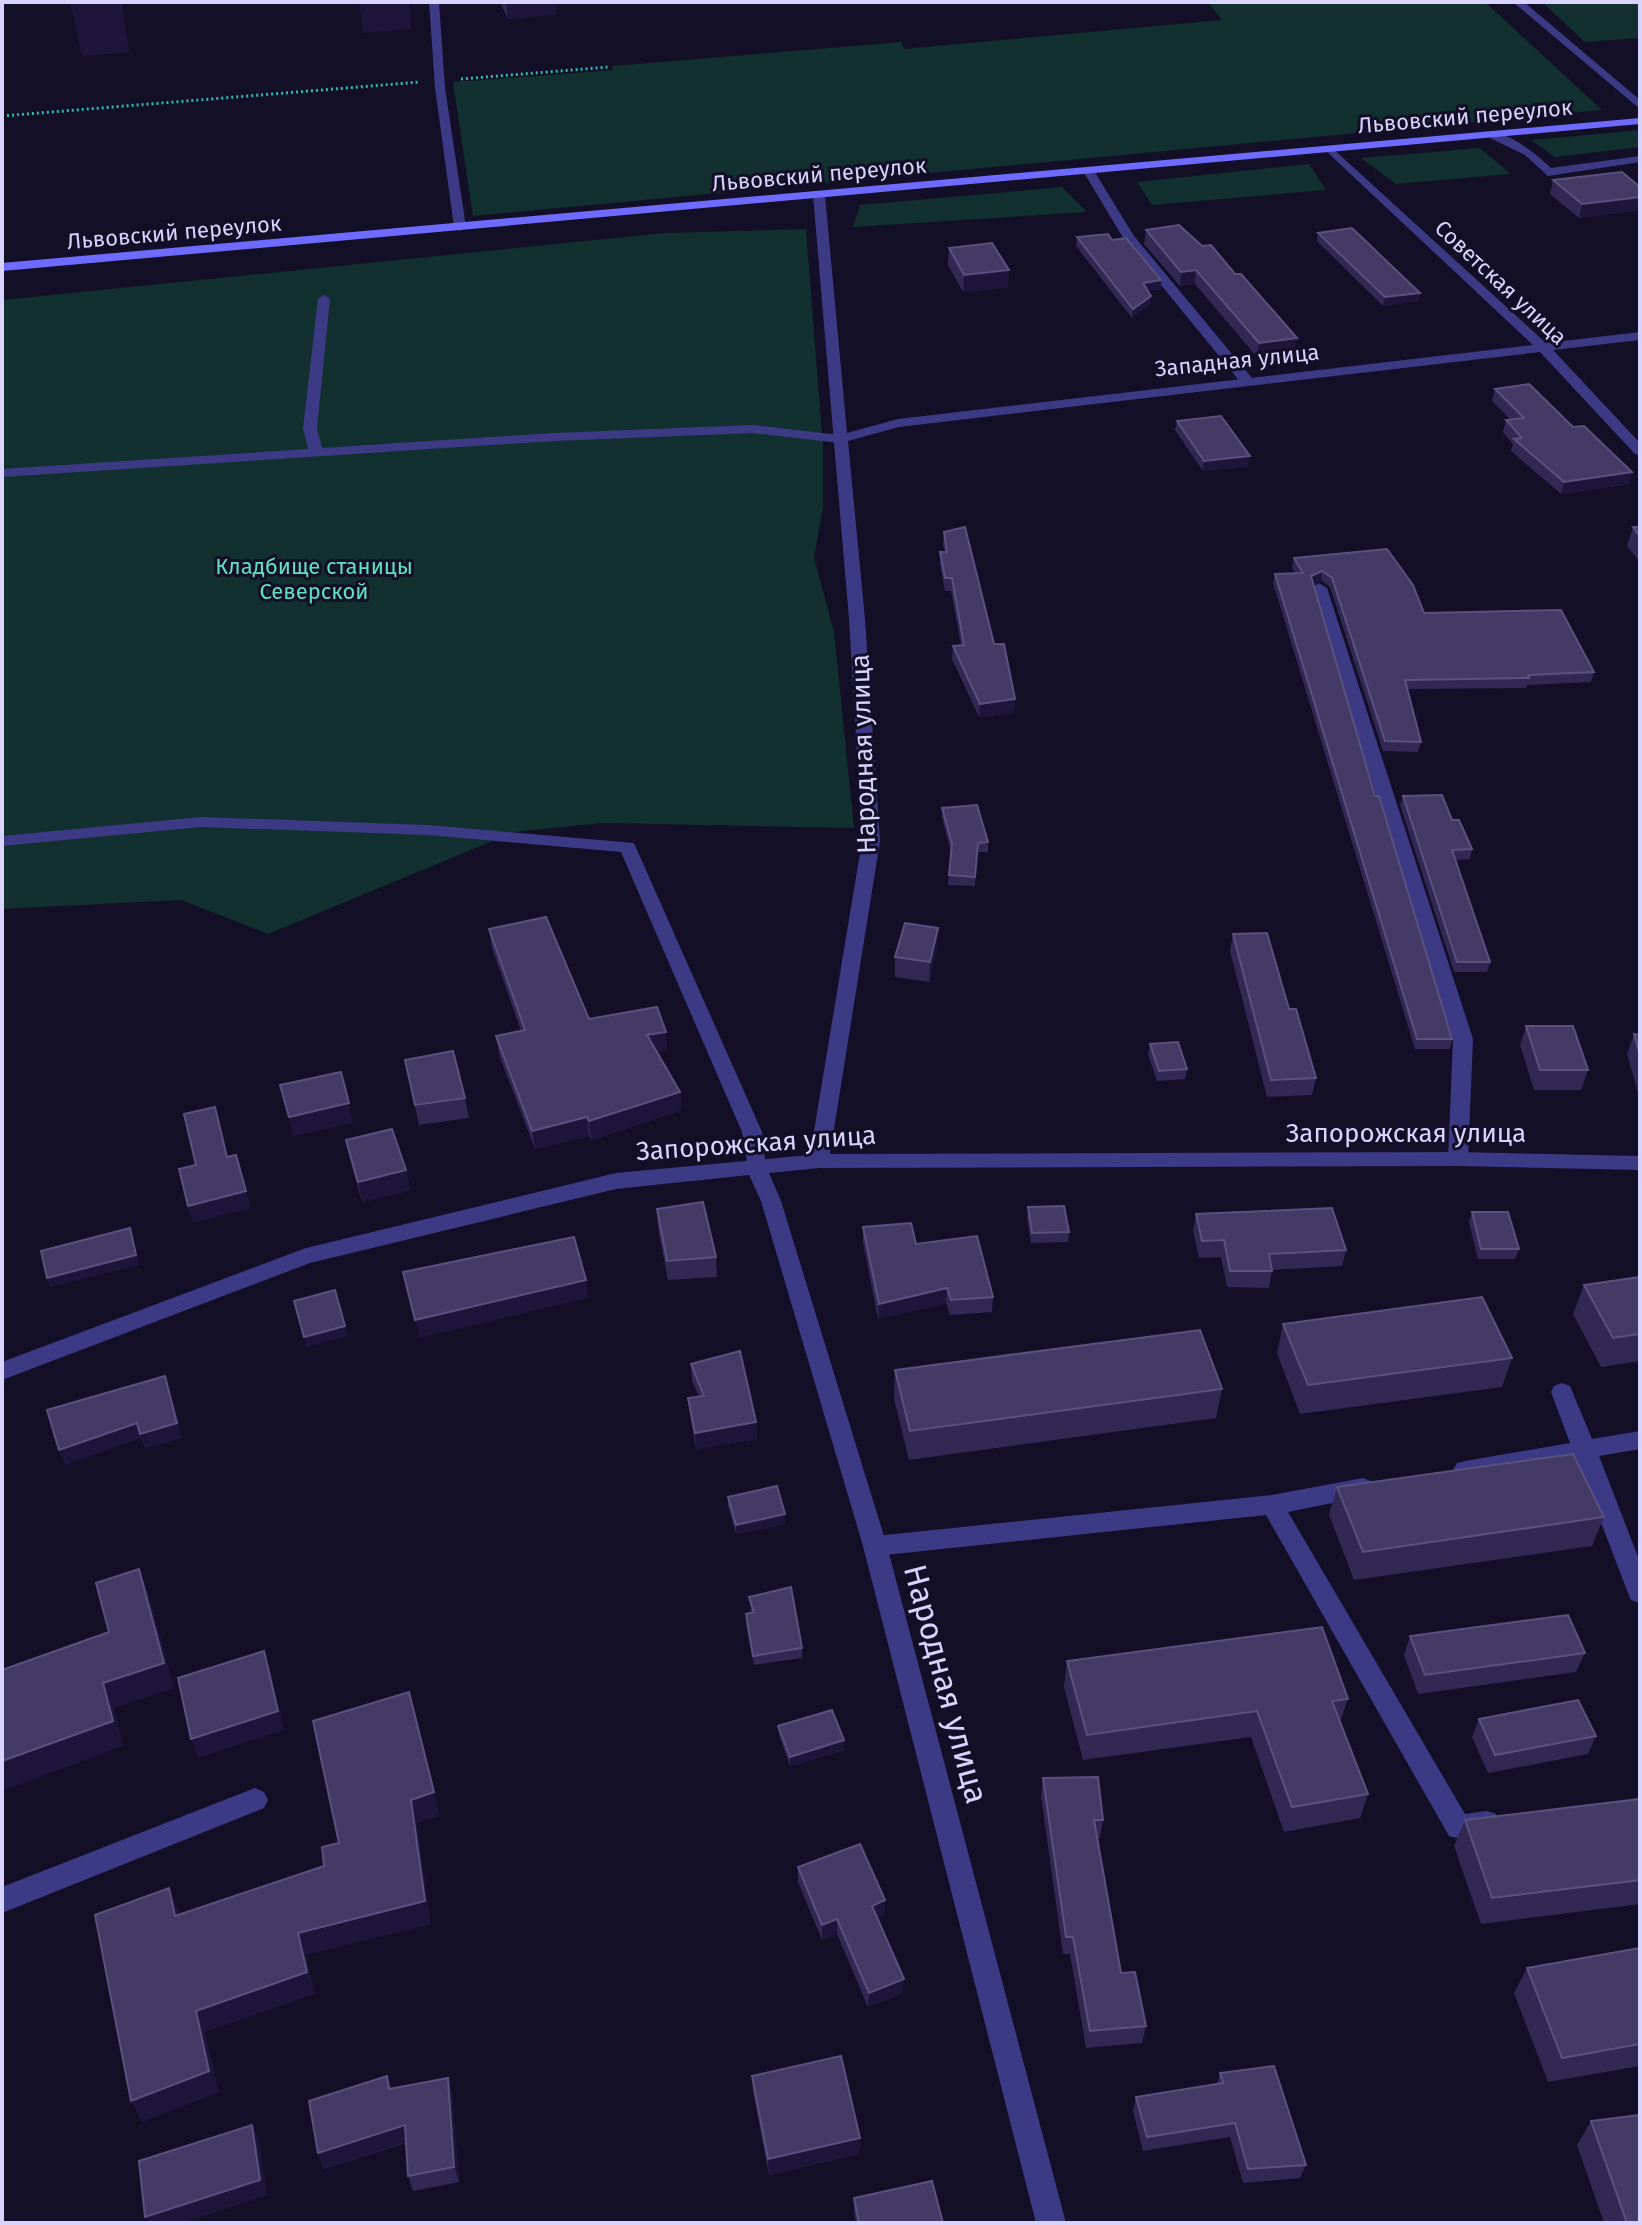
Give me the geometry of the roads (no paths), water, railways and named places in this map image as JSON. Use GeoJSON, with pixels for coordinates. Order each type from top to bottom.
{"type":"FeatureCollection","features":[{"type":"Feature","properties":{"kind":"main road","name":"Львовский переулок"},"geometry":{"type":"LineString","coordinates":[[2,267],[1640,121]]}},
{"type":"Feature","properties":{"kind":"street"},"geometry":{"type":"LineString","coordinates":[[434,2],[440,81],[460,227]]}},
{"type":"Feature","properties":{"kind":"street"},"geometry":{"type":"LineString","coordinates":[[1518,2],[1640,106]]}},
{"type":"Feature","properties":{"kind":"street"},"geometry":{"type":"LineString","coordinates":[[1490,134],[1529,153],[1548,172],[1640,159]]}},
{"type":"Feature","properties":{"kind":"street","name":"Советская улица"},"geometry":{"type":"LineString","coordinates":[[1330,149],[1545,349],[1640,451]]}},
{"type":"Feature","properties":{"kind":"street"},"geometry":{"type":"LineString","coordinates":[[1089,171],[1129,238],[1247,381]]}},
{"type":"Feature","properties":{"kind":"street","name":"Народная улица"},"geometry":{"type":"LineString","coordinates":[[819,195],[857,619],[871,841],[819,1161]]}},
{"type":"Feature","properties":{"kind":"street"},"geometry":{"type":"LineString","coordinates":[[315,450],[310,428],[324,299]]}},
{"type":"Feature","properties":{"kind":"street","name":"Западная улица"},"geometry":{"type":"LineString","coordinates":[[840,439],[898,423],[1640,336]]}},
{"type":"Feature","properties":{"kind":"street"},"geometry":{"type":"LineString","coordinates":[[2,473],[315,450],[753,429],[840,439]]}},
{"type":"Feature","properties":{"kind":"street"},"geometry":{"type":"LineString","coordinates":[[1319,588],[1463,1039],[1458,1159]]}},
{"type":"Feature","properties":{"kind":"street","name":"Народная улица"},"geometry":{"type":"LineString","coordinates":[[2,841],[201,822],[428,830],[628,847],[752,1132],[756,1168],[771,1201],[875,1546],[1051,2223]]}},
{"type":"Feature","properties":{"kind":"street","name":"Запорожская улица"},"geometry":{"type":"LineString","coordinates":[[2,1371],[306,1256],[616,1181],[819,1161],[1458,1159],[1640,1163]]}},
{"type":"Feature","properties":{"kind":"street"},"geometry":{"type":"LineString","coordinates":[[1562,1392],[1640,1593]]}},
{"type":"Feature","properties":{"kind":"street"},"geometry":{"type":"LineString","coordinates":[[1444,1474],[1640,1440]]}},
{"type":"Feature","properties":{"kind":"street"},"geometry":{"type":"LineString","coordinates":[[875,1546],[1272,1505],[1381,1485]]}},
{"type":"Feature","properties":{"kind":"street"},"geometry":{"type":"LineString","coordinates":[[1272,1505],[1458,1827],[1518,1818]]}},
{"type":"Feature","properties":{"kind":"street"},"geometry":{"type":"LineString","coordinates":[[2,1900],[255,1800]]}},
{"type":"Feature","properties":{"kind":"park label","name":"Кладбище станицы Северской"},"geometry":{"type":"Point","coordinates":[314,578]}}]}
